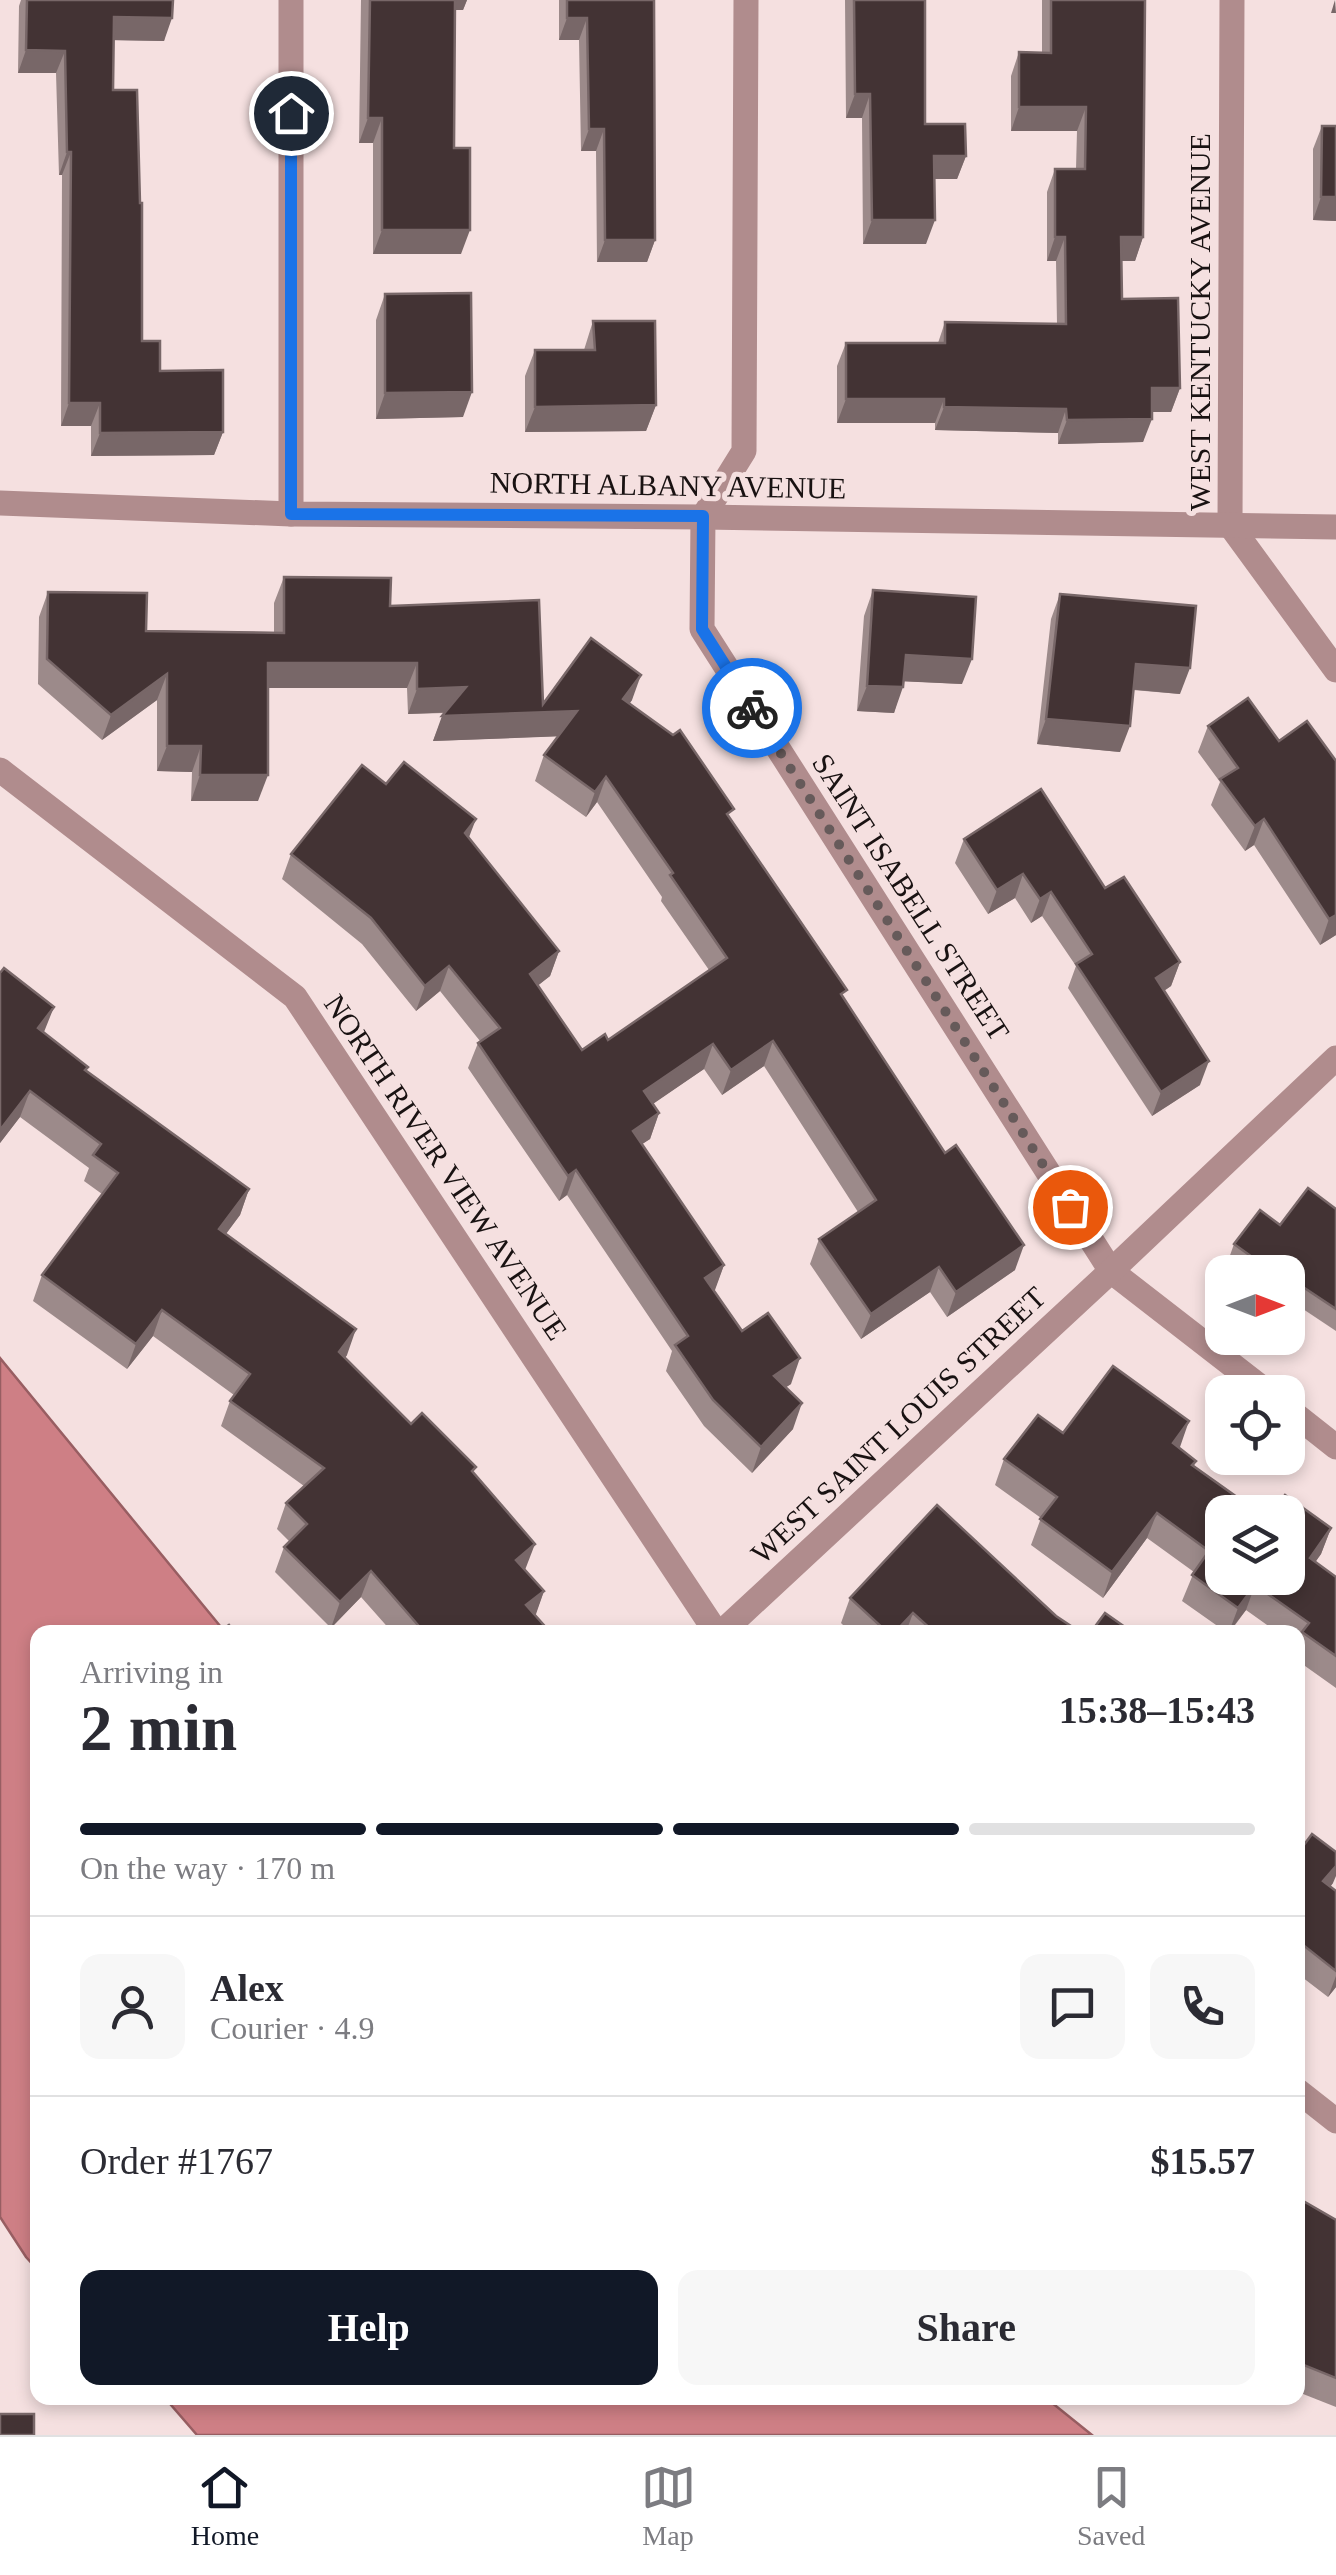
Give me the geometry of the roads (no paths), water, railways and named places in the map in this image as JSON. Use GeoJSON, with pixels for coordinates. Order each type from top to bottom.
{"type":"FeatureCollection","features":[{"type":"Feature","properties":{"kind":"street"},"geometry":{"type":"LineString","coordinates":[[291,0],[291,514]]}},
{"type":"Feature","properties":{"kind":"street"},"geometry":{"type":"LineString","coordinates":[[703,516],[744,451],[746,0]]}},
{"type":"Feature","properties":{"kind":"street","name":"WEST KENTUCKY AVENUE"},"geometry":{"type":"LineString","coordinates":[[1232,0],[1230,526],[1336,670]]}},
{"type":"Feature","properties":{"kind":"street","name":"NORTH ALBANY AVENUE"},"geometry":{"type":"LineString","coordinates":[[0,503],[291,514],[703,516],[1336,527]]}},
{"type":"Feature","properties":{"kind":"street","name":"SAINT ISABELL STREET"},"geometry":{"type":"LineString","coordinates":[[703,516],[702,629],[1112,1271],[1245,1375]]}},
{"type":"Feature","properties":{"kind":"street","name":"NORTH RIVER VIEW AVENUE"},"geometry":{"type":"LineString","coordinates":[[0,770],[295,997],[714,1625]]}},
{"type":"Feature","properties":{"kind":"street","name":"WEST SAINT LOUIS STREET"},"geometry":{"type":"LineString","coordinates":[[727,1625],[1112,1271],[1336,1058]]}},
{"type":"Feature","properties":{"kind":"street"},"geometry":{"type":"LineString","coordinates":[[1305,1422],[1336,1447]]}},
{"type":"Feature","properties":{"kind":"street"},"geometry":{"type":"LineString","coordinates":[[1305,2097],[1336,2121]]}}]}
